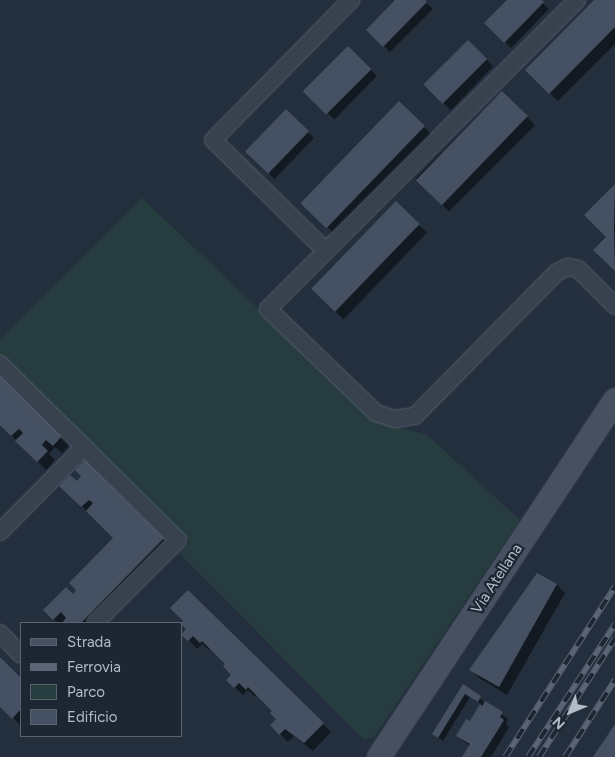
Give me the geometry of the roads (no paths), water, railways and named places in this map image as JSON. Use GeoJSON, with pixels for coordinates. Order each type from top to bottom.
{"type":"FeatureCollection","features":[{"type":"Feature","properties":{"kind":"main road","name":"Via Atellana"},"geometry":{"type":"LineString","coordinates":[[379,757],[615,400]]}},
{"type":"Feature","properties":{"kind":"street"},"geometry":{"type":"LineString","coordinates":[[326,251],[213,140],[351,0]]}},
{"type":"Feature","properties":{"kind":"street"},"geometry":{"type":"LineString","coordinates":[[566,3],[268,309],[376,413],[395,419],[415,416],[557,272],[568,267],[578,269],[615,306]]}},
{"type":"Feature","properties":{"kind":"street"},"geometry":{"type":"LineString","coordinates":[[0,364],[178,540],[96,622]]}},
{"type":"Feature","properties":{"kind":"street"},"geometry":{"type":"LineString","coordinates":[[0,532],[84,447]]}},
{"type":"Feature","properties":{"kind":"street"},"geometry":{"type":"LineString","coordinates":[[0,633],[20,653]]}},
{"type":"Feature","properties":{"kind":"railway"},"geometry":{"type":"LineString","coordinates":[[505,757],[615,586]]}},
{"type":"Feature","properties":{"kind":"railway"},"geometry":{"type":"LineString","coordinates":[[528,757],[615,624]]}},
{"type":"Feature","properties":{"kind":"railway"},"geometry":{"type":"LineString","coordinates":[[539,757],[615,638]]}},
{"type":"Feature","properties":{"kind":"railway"},"geometry":{"type":"LineString","coordinates":[[565,757],[615,680]]}}]}
